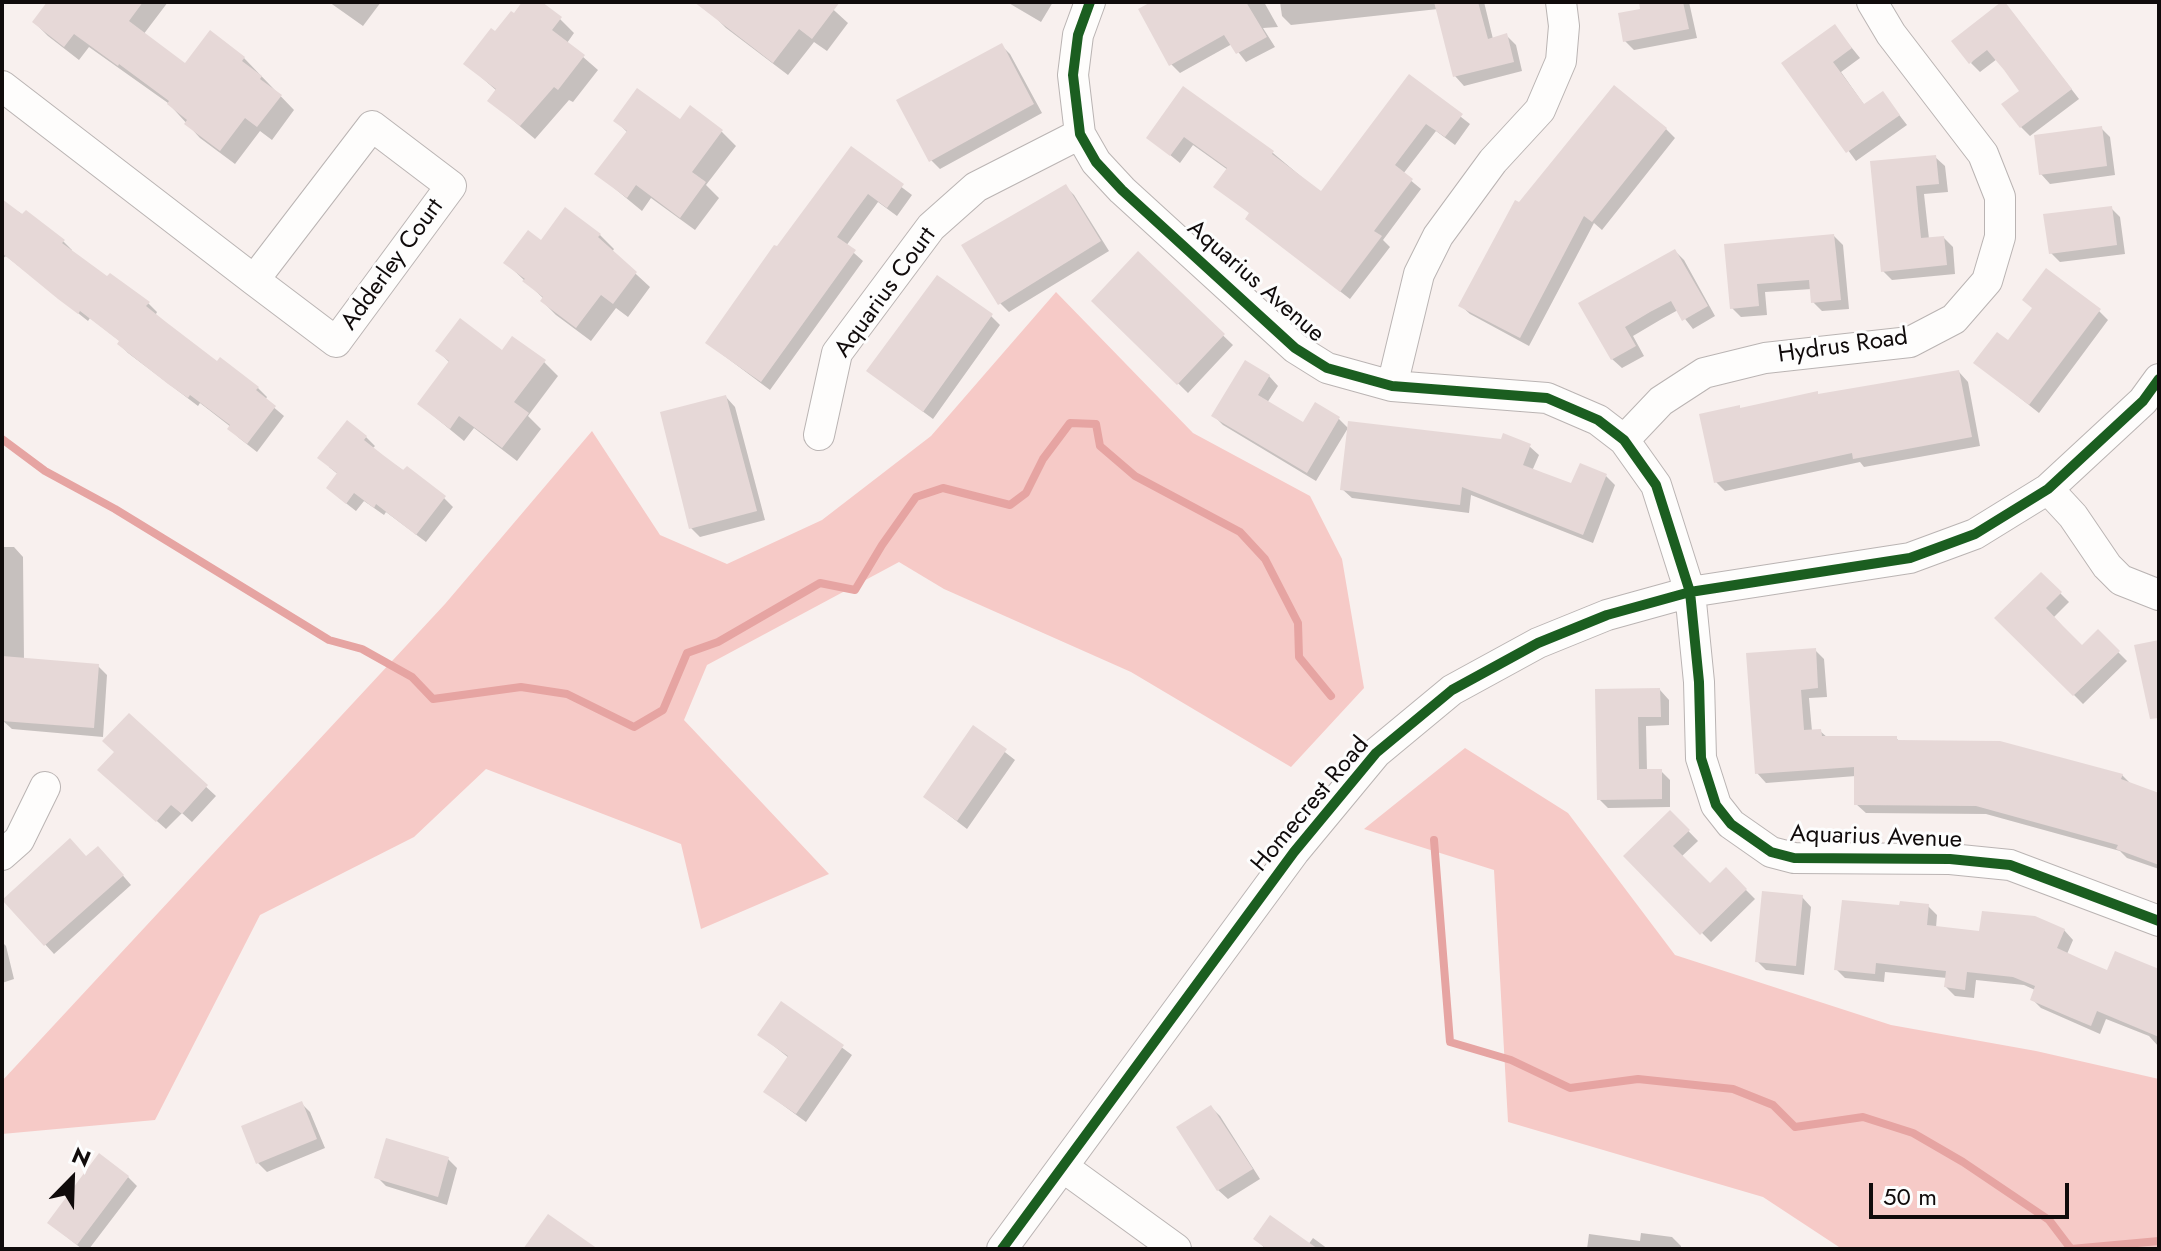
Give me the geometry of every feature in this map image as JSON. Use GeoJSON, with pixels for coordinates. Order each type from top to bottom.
{"type":"FeatureCollection","features":[{"type":"Feature","properties":{"kind":"street","name":"Aquarius Avenue"},"geometry":{"type":"LineString","coordinates":[[1090,2],[1078,35],[1073,75],[1080,134],[1096,162],[1122,190],[1295,348],[1327,368],[1392,386],[1547,398],[1598,420],[1624,440],[1656,485],[1690,592],[1699,682],[1701,758],[1716,805],[1731,824],[1771,852],[1794,858],[1950,859],[2010,865],[2159,921]]}},
{"type":"Feature","properties":{"kind":"street"},"geometry":{"type":"LineString","coordinates":[[1392,386],[1419,274],[1438,236],[1493,161],[1540,110],[1561,61],[1564,26],[1561,2]]}},
{"type":"Feature","properties":{"kind":"street","name":"Hydrus Road"},"geometry":{"type":"LineString","coordinates":[[1624,440],[1661,401],[1704,373],[1765,358],[1910,342],[1954,319],[1987,281],[2000,237],[2000,197],[1983,154],[1891,34],[1872,2]]}},
{"type":"Feature","properties":{"kind":"street","name":"Adderley Court"},"geometry":{"type":"LineString","coordinates":[[2,86],[254,280],[336,342],[451,186],[372,126],[254,280]]}},
{"type":"Feature","properties":{"kind":"street","name":"Aquarius Court"},"geometry":{"type":"LineString","coordinates":[[819,435],[837,353],[931,227],[976,187],[1080,134]]}},
{"type":"Feature","properties":{"kind":"street","name":"Homecrest Road"},"geometry":{"type":"LineString","coordinates":[[1002,1249],[1294,852],[1376,753],[1452,690],[1538,643],[1607,615],[1690,592],[1910,558],[1975,534],[2048,489],[2154,398]]}},
{"type":"Feature","properties":{"kind":"street"},"geometry":{"type":"LineString","coordinates":[[2048,489],[2073,516],[2107,566],[2121,580],[2159,595]]}},
{"type":"Feature","properties":{"kind":"street"},"geometry":{"type":"LineString","coordinates":[[2,855],[19,840],[45,787]]}},
{"type":"Feature","properties":{"kind":"street"},"geometry":{"type":"LineString","coordinates":[[1063,1167],[1176,1249]]}},
{"type":"Feature","properties":{"kind":"shaded area"},"geometry":{"type":"Polygon","coordinates":[[[1056,292],[1193,433],[1310,496],[1342,559],[1364,688],[1291,767],[1131,672],[944,589],[899,562],[707,665],[684,720],[829,874],[701,929],[681,844],[486,769],[414,837],[260,915],[155,1120],[2,1134],[2,1081],[445,604],[592,431],[660,535],[727,564],[822,520],[931,436],[1056,292]]]}},
{"type":"Feature","properties":{"kind":"shaded area"},"geometry":{"type":"Polygon","coordinates":[[[1465,748],[1568,813],[1675,955],[1891,1025],[2036,1051],[2159,1079],[2159,1249],[1842,1249],[1763,1197],[1508,1122],[1494,870],[1364,829],[1465,748]]]}},
{"type":"Feature","properties":{"kind":"building"},"geometry":{"type":"Polygon","coordinates":[[[47,2],[143,2],[129,21],[185,63],[210,30],[245,57],[242,61],[282,95],[257,127],[245,118],[220,151],[184,124],[187,120],[167,104],[169,101],[119,64],[74,34],[64,47],[32,22],[47,2]]]}},
{"type":"Feature","properties":{"kind":"building"},"geometry":{"type":"Polygon","coordinates":[[[522,2],[542,2],[562,17],[552,30],[585,55],[558,90],[554,87],[520,126],[487,101],[496,89],[463,64],[491,28],[495,31],[522,2]]]}},
{"type":"Feature","properties":{"kind":"building"},"geometry":{"type":"Polygon","coordinates":[[[694,2],[840,2],[812,39],[799,29],[773,63],[694,2]]]}},
{"type":"Feature","properties":{"kind":"building"},"geometry":{"type":"Polygon","coordinates":[[[1151,2],[1246,2],[1267,37],[1236,54],[1224,35],[1169,66],[1138,9],[1151,2]]]}},
{"type":"Feature","properties":{"kind":"building"},"geometry":{"type":"Polygon","coordinates":[[[1434,2],[1478,2],[1488,39],[1507,33],[1514,62],[1453,77],[1434,2]]]}},
{"type":"Feature","properties":{"kind":"building"},"geometry":{"type":"Polygon","coordinates":[[[1639,2],[1683,2],[1689,29],[1623,42],[1618,13],[1640,9],[1639,2]]]}},
{"type":"Feature","properties":{"kind":"building"},"geometry":{"type":"Polygon","coordinates":[[[2005,2],[2072,89],[2020,128],[2001,104],[2019,91],[2004,70],[1987,50],[1969,64],[1951,41],[2005,2]]]}},
{"type":"Feature","properties":{"kind":"building"},"geometry":{"type":"Polygon","coordinates":[[[1835,24],[1852,48],[1833,62],[1864,104],[1883,91],[1900,115],[1846,153],[1781,63],[1835,24]]]}},
{"type":"Feature","properties":{"kind":"building"},"geometry":{"type":"Polygon","coordinates":[[[1002,43],[1034,104],[929,162],[896,100],[1002,43]]]}},
{"type":"Feature","properties":{"kind":"building"},"geometry":{"type":"Polygon","coordinates":[[[1409,74],[1463,114],[1445,137],[1426,124],[1395,165],[1413,179],[1374,231],[1382,236],[1340,292],[1245,219],[1249,213],[1213,187],[1227,168],[1184,137],[1170,156],[1146,138],[1183,86],[1274,151],[1272,154],[1321,191],[1409,74]]]}},
{"type":"Feature","properties":{"kind":"building"},"geometry":{"type":"Polygon","coordinates":[[[1614,85],[1667,128],[1592,222],[1584,216],[1520,338],[1458,306],[1515,200],[1519,202],[1614,85]]]}},
{"type":"Feature","properties":{"kind":"building"},"geometry":{"type":"Polygon","coordinates":[[[637,88],[680,119],[690,105],[723,130],[692,172],[706,182],[680,218],[636,185],[627,198],[594,174],[627,131],[613,121],[637,88]]]}},
{"type":"Feature","properties":{"kind":"building"},"geometry":{"type":"Polygon","coordinates":[[[2102,126],[2107,166],[2039,175],[2034,135],[2102,126]]]}},
{"type":"Feature","properties":{"kind":"building"},"geometry":{"type":"Polygon","coordinates":[[[851,146],[904,184],[887,208],[868,194],[854,213],[837,237],[856,250],[761,382],[705,343],[774,245],[777,246],[851,146]]]}},
{"type":"Feature","properties":{"kind":"building"},"geometry":{"type":"Polygon","coordinates":[[[1936,155],[1939,184],[1916,186],[1918,209],[1921,238],[1944,236],[1947,265],[1881,272],[1870,161],[1936,155]]]}},
{"type":"Feature","properties":{"kind":"building"},"geometry":{"type":"Polygon","coordinates":[[[1066,184],[1101,241],[998,305],[961,245],[1066,184]]]}},
{"type":"Feature","properties":{"kind":"building"},"geometry":{"type":"Polygon","coordinates":[[[2,199],[22,214],[26,210],[65,240],[62,243],[150,302],[146,306],[217,361],[220,357],[259,387],[256,390],[276,406],[247,444],[227,429],[230,425],[190,395],[188,398],[168,384],[117,344],[119,341],[80,311],[78,314],[58,299],[2,253],[2,199]]]}},
{"type":"Feature","properties":{"kind":"building"},"geometry":{"type":"Polygon","coordinates":[[[2112,206],[2117,245],[2049,254],[2043,214],[2112,206]]]}},
{"type":"Feature","properties":{"kind":"building"},"geometry":{"type":"Polygon","coordinates":[[[565,207],[601,234],[598,237],[637,272],[613,304],[601,295],[576,328],[540,301],[543,297],[503,263],[528,230],[541,240],[565,207]]]}},
{"type":"Feature","properties":{"kind":"building"},"geometry":{"type":"Polygon","coordinates":[[[1834,234],[1841,300],[1811,303],[1809,280],[1757,284],[1759,306],[1730,309],[1724,244],[1834,234]]]}},
{"type":"Feature","properties":{"kind":"building"},"geometry":{"type":"Polygon","coordinates":[[[1675,249],[1708,306],[1682,321],[1671,301],[1650,312],[1625,327],[1636,346],[1611,360],[1578,303],[1675,249]]]}},
{"type":"Feature","properties":{"kind":"building"},"geometry":{"type":"Polygon","coordinates":[[[1138,251],[1225,334],[1177,385],[1091,301],[1138,251]]]}},
{"type":"Feature","properties":{"kind":"building"},"geometry":{"type":"Polygon","coordinates":[[[2046,268],[2101,309],[2029,405],[1973,363],[1997,332],[2008,340],[2032,308],[2022,300],[2046,268]]]}},
{"type":"Feature","properties":{"kind":"building"},"geometry":{"type":"Polygon","coordinates":[[[937,275],[993,314],[923,412],[866,371],[937,275]]]}},
{"type":"Feature","properties":{"kind":"building"},"geometry":{"type":"Polygon","coordinates":[[[460,318],[502,350],[512,336],[546,360],[514,402],[529,413],[502,448],[459,416],[450,429],[417,404],[449,361],[435,351],[460,318]]]}},
{"type":"Feature","properties":{"kind":"building"},"geometry":{"type":"Polygon","coordinates":[[[1245,360],[1270,375],[1258,395],[1303,422],[1315,402],[1340,417],[1307,473],[1211,416],[1245,360]]]}},
{"type":"Feature","properties":{"kind":"building"},"geometry":{"type":"Polygon","coordinates":[[[1959,370],[1972,437],[1853,459],[1852,453],[1714,483],[1699,414],[1818,391],[1818,394],[1959,370]]]}},
{"type":"Feature","properties":{"kind":"building"},"geometry":{"type":"Polygon","coordinates":[[[726,395],[757,511],[689,529],[660,412],[726,395]]]}},
{"type":"Feature","properties":{"kind":"building"},"geometry":{"type":"Polygon","coordinates":[[[347,420],[367,436],[364,440],[383,455],[403,470],[407,466],[446,496],[416,535],[376,504],[374,508],[354,493],[346,504],[326,488],[337,473],[317,458],[347,420]]]}},
{"type":"Feature","properties":{"kind":"building"},"geometry":{"type":"Polygon","coordinates":[[[1348,421],[1501,439],[1503,433],[1531,444],[1523,465],[1571,483],[1580,463],[1607,474],[1583,535],[1462,487],[1460,505],[1340,490],[1348,421]]]}},
{"type":"Feature","properties":{"kind":"building"},"geometry":{"type":"Polygon","coordinates":[[[2041,572],[2062,592],[2046,608],[2082,645],[2098,629],[2120,651],[2073,696],[1994,618],[2041,572]]]}},
{"type":"Feature","properties":{"kind":"building"},"geometry":{"type":"Polygon","coordinates":[[[2159,640],[2159,718],[2150,719],[2134,645],[2159,640]]]}},
{"type":"Feature","properties":{"kind":"building"},"geometry":{"type":"Polygon","coordinates":[[[1816,648],[1818,688],[1801,690],[1804,730],[1821,729],[1822,736],[2000,741],[2123,774],[2121,779],[2159,793],[2159,865],[2116,849],[2118,845],[1976,806],[1854,805],[1854,767],[1755,774],[1746,653],[1816,648]]]}},
{"type":"Feature","properties":{"kind":"building"},"geometry":{"type":"Polygon","coordinates":[[[2,656],[99,664],[94,728],[2,721],[2,656]]]}},
{"type":"Feature","properties":{"kind":"building"},"geometry":{"type":"Polygon","coordinates":[[[1660,688],[1661,717],[1638,717],[1639,769],[1662,769],[1662,799],[1597,800],[1595,689],[1660,688]]]}},
{"type":"Feature","properties":{"kind":"building"},"geometry":{"type":"Polygon","coordinates":[[[129,713],[208,785],[182,814],[171,805],[156,822],[97,770],[114,752],[102,741],[129,713]]]}},
{"type":"Feature","properties":{"kind":"building"},"geometry":{"type":"Polygon","coordinates":[[[973,725],[1007,749],[957,821],[923,797],[973,725]]]}},
{"type":"Feature","properties":{"kind":"building"},"geometry":{"type":"Polygon","coordinates":[[[1670,810],[1690,830],[1673,846],[1710,883],[1726,867],[1747,889],[1700,935],[1623,856],[1670,810]]]}},
{"type":"Feature","properties":{"kind":"building"},"geometry":{"type":"Polygon","coordinates":[[[70,838],[86,856],[98,846],[124,875],[44,946],[2,900],[70,838]]]}},
{"type":"Feature","properties":{"kind":"building"},"geometry":{"type":"Polygon","coordinates":[[[1762,891],[1803,895],[1796,966],[1755,962],[1762,891]]]}},
{"type":"Feature","properties":{"kind":"building"},"geometry":{"type":"Polygon","coordinates":[[[1842,900],[1929,904],[1927,925],[1979,931],[1982,911],[2035,916],[2065,929],[2057,948],[2081,959],[2107,970],[2115,951],[2159,969],[2159,1037],[2097,1011],[2091,1026],[2030,1000],[2035,986],[2013,977],[1967,972],[1965,990],[1944,987],[1946,971],[1876,963],[1875,974],[1834,970],[1842,900]]]}},
{"type":"Feature","properties":{"kind":"building"},"geometry":{"type":"Polygon","coordinates":[[[781,1001],[844,1045],[796,1114],[763,1092],[788,1056],[757,1035],[781,1001]]]}},
{"type":"Feature","properties":{"kind":"building"},"geometry":{"type":"Polygon","coordinates":[[[302,1101],[317,1139],[256,1164],[241,1126],[302,1101]]]}},
{"type":"Feature","properties":{"kind":"building"},"geometry":{"type":"Polygon","coordinates":[[[1211,1105],[1253,1169],[1217,1191],[1176,1127],[1211,1105]]]}},
{"type":"Feature","properties":{"kind":"building"},"geometry":{"type":"Polygon","coordinates":[[[386,1138],[449,1157],[438,1197],[374,1178],[386,1138]]]}},
{"type":"Feature","properties":{"kind":"building"},"geometry":{"type":"Polygon","coordinates":[[[99,1153],[129,1176],[77,1245],[47,1223],[99,1153]]]}},
{"type":"Feature","properties":{"kind":"building"},"geometry":{"type":"Polygon","coordinates":[[[548,1214],[598,1249],[523,1249],[548,1214]]]}},
{"type":"Feature","properties":{"kind":"building"},"geometry":{"type":"Polygon","coordinates":[[[1270,1215],[1318,1249],[1267,1249],[1253,1239],[1270,1215]]]}},
{"type":"Feature","properties":{"kind":"waterway"},"geometry":{"type":"LineString","coordinates":[[2,439],[45,471],[115,509],[329,640],[362,649],[412,677],[433,699],[521,687],[567,694],[634,727],[663,710],[687,653],[718,642],[820,583],[855,590],[916,497],[943,488],[1010,505],[1026,493],[1043,459],[1070,423],[1096,424],[1100,446],[1135,476],[1240,532],[1265,559],[1298,623],[1299,657],[1331,696]]}},
{"type":"Feature","properties":{"kind":"waterway"},"geometry":{"type":"LineString","coordinates":[[1434,840],[1450,1042],[1511,1060],[1570,1088],[1638,1079],[1733,1089],[1773,1105],[1795,1127],[1863,1117],[1913,1133],[1963,1162],[2049,1220],[2071,1249],[2159,1241]]}},
{"type":"Feature","properties":{"kind":"cycle path"},"geometry":{"type":"LineString","coordinates":[[1090,2],[1078,35],[1073,75],[1080,134],[1096,162],[1122,190],[1295,348],[1327,368],[1392,386],[1547,398],[1598,420],[1624,440],[1656,485],[1690,592],[1699,682],[1701,758],[1716,805],[1731,824],[1771,852],[1794,858],[1950,859],[2010,865],[2159,921]]}},
{"type":"Feature","properties":{"kind":"cycle path"},"geometry":{"type":"LineString","coordinates":[[1002,1249],[1294,852],[1376,753],[1452,690],[1538,643],[1607,615],[1690,592],[1910,558],[1975,534],[2048,489],[2143,401],[2159,379]]}}]}
